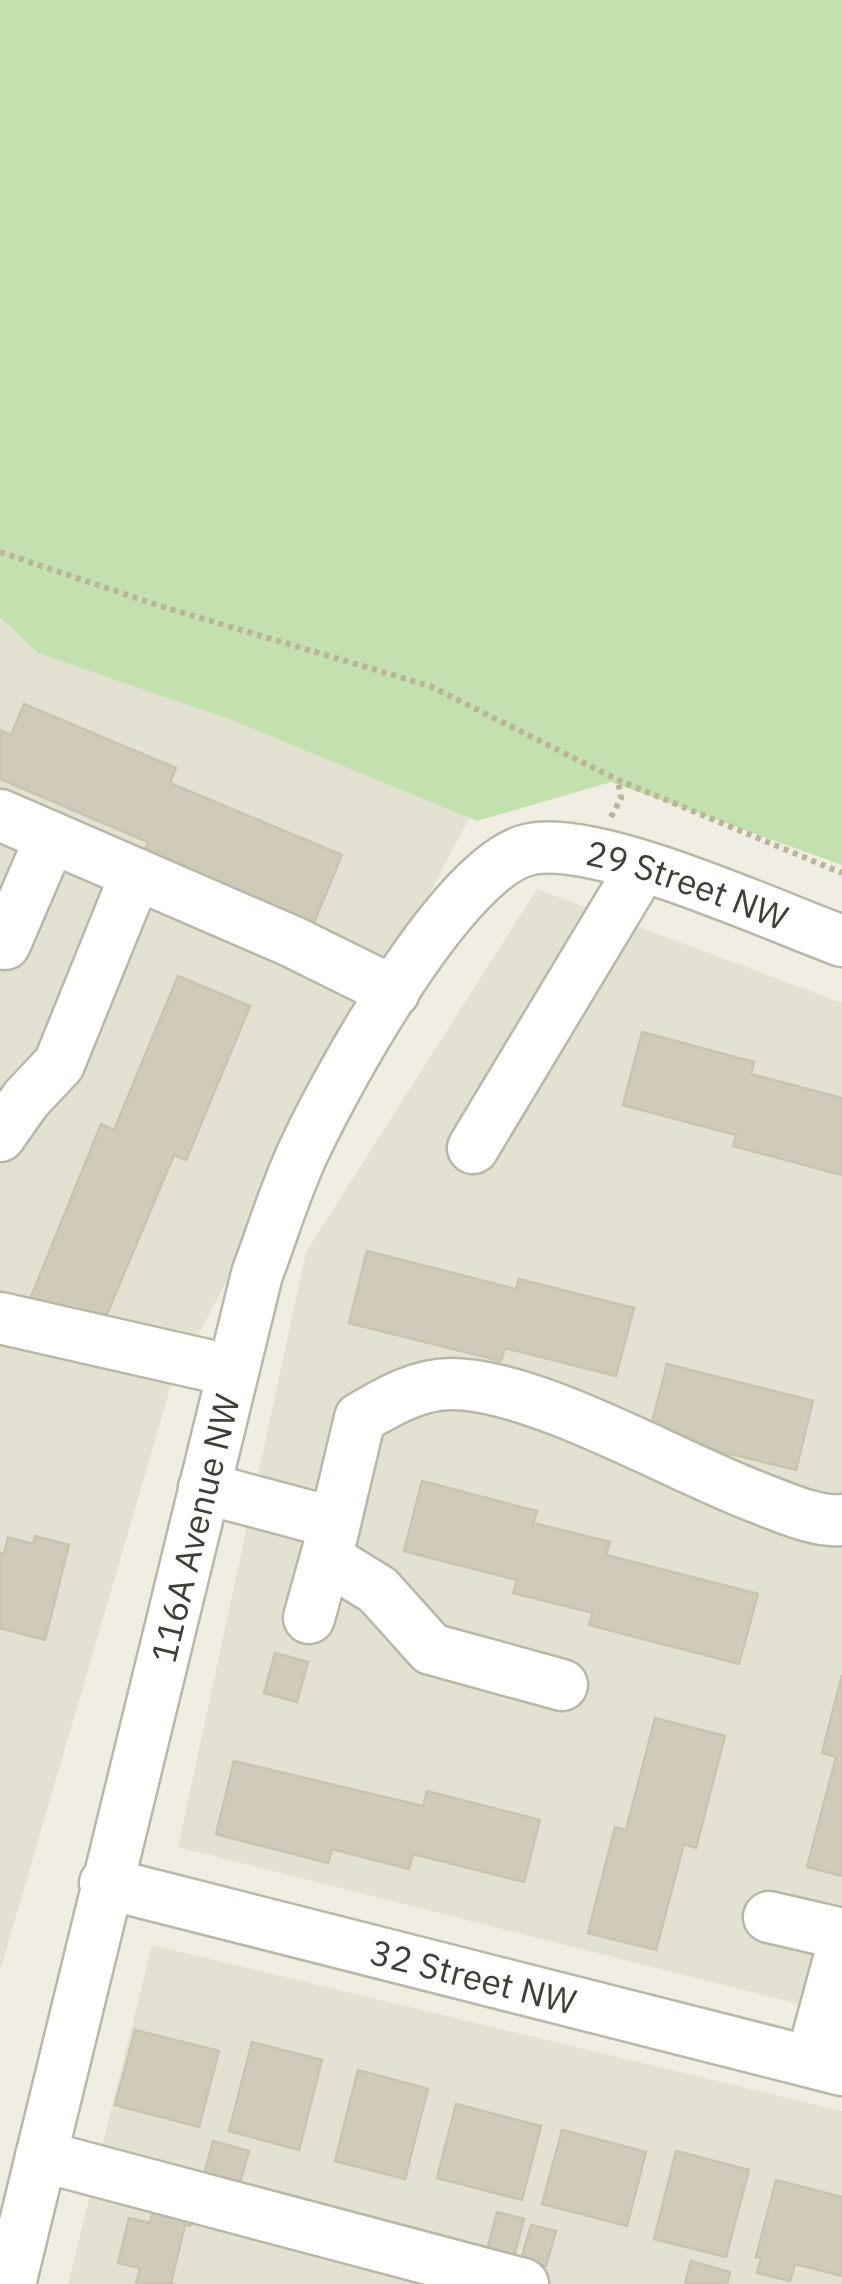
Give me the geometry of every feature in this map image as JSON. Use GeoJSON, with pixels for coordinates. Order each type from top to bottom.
{"type":"FeatureCollection","features":[{"type":"Feature","properties":{"kind":"street"},"geometry":{"type":"LineString","coordinates":[[0,814],[394,992]]}},
{"type":"Feature","properties":{"kind":"street"},"geometry":{"type":"LineString","coordinates":[[5,944],[51,837]]}},
{"type":"Feature","properties":{"kind":"street","name":"29 Street NW"},"geometry":{"type":"LineString","coordinates":[[529,848],[608,855],[842,941]]}},
{"type":"Feature","properties":{"kind":"street","name":"116A Avenue NW"},"geometry":{"type":"LineString","coordinates":[[10,2284],[257,1274],[304,1148],[366,1032],[465,892],[488,871],[529,848]]}},
{"type":"Feature","properties":{"kind":"street"},"geometry":{"type":"LineString","coordinates":[[474,1148],[642,868]]}},
{"type":"Feature","properties":{"kind":"street"},"geometry":{"type":"LineString","coordinates":[[0,1136],[26,1098],[59,1064],[136,874]]}},
{"type":"Feature","properties":{"kind":"street"},"geometry":{"type":"LineString","coordinates":[[0,1318],[233,1372]]}},
{"type":"Feature","properties":{"kind":"street"},"geometry":{"type":"LineString","coordinates":[[310,1618],[360,1418],[401,1393],[451,1384],[518,1394],[687,1470],[766,1500],[842,1520]]}},
{"type":"Feature","properties":{"kind":"street"},"geometry":{"type":"LineString","coordinates":[[204,1488],[330,1541],[431,1649],[562,1684]]}},
{"type":"Feature","properties":{"kind":"street","name":"32 Street NW"},"geometry":{"type":"LineString","coordinates":[[105,1883],[827,2066]]}},
{"type":"Feature","properties":{"kind":"street"},"geometry":{"type":"LineString","coordinates":[[770,1917],[842,1934]]}},
{"type":"Feature","properties":{"kind":"street"},"geometry":{"type":"LineString","coordinates":[[827,2066],[842,1948]]}},
{"type":"Feature","properties":{"kind":"street"},"geometry":{"type":"LineString","coordinates":[[41,2156],[523,2284]]}},
{"type":"Feature","properties":{"kind":"path"},"geometry":{"type":"LineString","coordinates":[[0,552],[430,686],[618,780],[842,873]]}},
{"type":"Feature","properties":{"kind":"shaded area"},"geometry":{"type":"Polygon","coordinates":[[[0,611],[45,654],[475,807],[170,1389],[0,1971],[0,611]]]}},
{"type":"Feature","properties":{"kind":"shaded area"},"geometry":{"type":"Polygon","coordinates":[[[537,889],[842,1003],[842,2015],[178,1847],[306,1252],[537,889]]]}},
{"type":"Feature","properties":{"kind":"shaded area"},"geometry":{"type":"Polygon","coordinates":[[[152,1945],[842,2111],[842,2284],[68,2284],[152,1945]]]}},
{"type":"Feature","properties":{"kind":"green space"},"geometry":{"type":"Polygon","coordinates":[[[0,0],[842,0],[842,865],[611,782],[477,821],[234,721],[38,653],[0,617],[0,0]]]}},
{"type":"Feature","properties":{"kind":"building"},"geometry":{"type":"Polygon","coordinates":[[[24,704],[176,768],[170,783],[342,855],[313,925],[143,854],[148,842],[0,779],[0,730],[11,735],[24,704]]]}},
{"type":"Feature","properties":{"kind":"building"},"geometry":{"type":"Polygon","coordinates":[[[178,976],[250,1006],[186,1160],[174,1155],[102,1326],[31,1297],[101,1124],[114,1130],[178,976]]]}},
{"type":"Feature","properties":{"kind":"building"},"geometry":{"type":"Polygon","coordinates":[[[642,1032],[754,1062],[751,1074],[842,1098],[842,1175],[733,1146],[736,1135],[623,1105],[642,1032]]]}},
{"type":"Feature","properties":{"kind":"building"},"geometry":{"type":"Polygon","coordinates":[[[367,1251],[516,1289],[519,1279],[634,1308],[616,1376],[505,1348],[501,1361],[349,1323],[367,1251]]]}},
{"type":"Feature","properties":{"kind":"building"},"geometry":{"type":"Polygon","coordinates":[[[667,1364],[813,1401],[796,1470],[649,1434],[667,1364]]]}},
{"type":"Feature","properties":{"kind":"building"},"geometry":{"type":"Polygon","coordinates":[[[422,1481],[537,1511],[533,1523],[610,1542],[606,1555],[758,1594],[739,1664],[589,1625],[593,1613],[513,1593],[517,1580],[404,1551],[422,1481]]]}},
{"type":"Feature","properties":{"kind":"building"},"geometry":{"type":"Polygon","coordinates":[[[35,1536],[69,1545],[45,1640],[0,1628],[0,1553],[4,1554],[8,1537],[33,1544],[35,1536]]]}},
{"type":"Feature","properties":{"kind":"building"},"geometry":{"type":"Polygon","coordinates":[[[275,1653],[308,1662],[297,1702],[264,1693],[275,1653]]]}},
{"type":"Feature","properties":{"kind":"building"},"geometry":{"type":"Polygon","coordinates":[[[842,1675],[842,1876],[807,1867],[836,1757],[822,1753],[842,1675]]]}},
{"type":"Feature","properties":{"kind":"building"},"geometry":{"type":"Polygon","coordinates":[[[655,1718],[725,1736],[696,1848],[684,1844],[656,1950],[588,1933],[615,1827],[626,1830],[655,1718]]]}},
{"type":"Feature","properties":{"kind":"building"},"geometry":{"type":"Polygon","coordinates":[[[234,1761],[423,1806],[427,1791],[540,1820],[524,1882],[413,1854],[409,1869],[332,1849],[328,1863],[216,1834],[234,1761]]]}},
{"type":"Feature","properties":{"kind":"building"},"geometry":{"type":"Polygon","coordinates":[[[135,2030],[219,2051],[199,2127],[115,2105],[135,2030]]]}},
{"type":"Feature","properties":{"kind":"building"},"geometry":{"type":"Polygon","coordinates":[[[252,2042],[322,2060],[299,2150],[229,2131],[252,2042]]]}},
{"type":"Feature","properties":{"kind":"building"},"geometry":{"type":"Polygon","coordinates":[[[358,2070],[428,2089],[405,2179],[335,2161],[358,2070]]]}},
{"type":"Feature","properties":{"kind":"building"},"geometry":{"type":"Polygon","coordinates":[[[456,2104],[541,2126],[522,2200],[437,2178],[456,2104]]]}},
{"type":"Feature","properties":{"kind":"building"},"geometry":{"type":"Polygon","coordinates":[[[562,2130],[646,2152],[627,2226],[542,2204],[562,2130]]]}},
{"type":"Feature","properties":{"kind":"building"},"geometry":{"type":"Polygon","coordinates":[[[213,2141],[249,2151],[238,2191],[202,2182],[213,2141]]]}},
{"type":"Feature","properties":{"kind":"building"},"geometry":{"type":"Polygon","coordinates":[[[676,2151],[749,2170],[726,2257],[654,2239],[676,2151]]]}},
{"type":"Feature","properties":{"kind":"building"},"geometry":{"type":"Polygon","coordinates":[[[776,2180],[842,2197],[842,2276],[795,2264],[790,2281],[757,2273],[761,2258],[756,2257],[776,2180]]]}},
{"type":"Feature","properties":{"kind":"building"},"geometry":{"type":"Polygon","coordinates":[[[153,2211],[192,2221],[190,2226],[185,2225],[171,2283],[175,2284],[136,2284],[140,2268],[118,2263],[129,2218],[150,2223],[153,2211]]]}},
{"type":"Feature","properties":{"kind":"building"},"geometry":{"type":"Polygon","coordinates":[[[497,2212],[524,2219],[512,2264],[485,2257],[497,2212]]]}},
{"type":"Feature","properties":{"kind":"building"},"geometry":{"type":"Polygon","coordinates":[[[531,2225],[556,2231],[546,2266],[521,2260],[531,2225]]]}},
{"type":"Feature","properties":{"kind":"building"},"geometry":{"type":"Polygon","coordinates":[[[691,2261],[730,2272],[727,2284],[685,2284],[691,2261]]]}}]}
